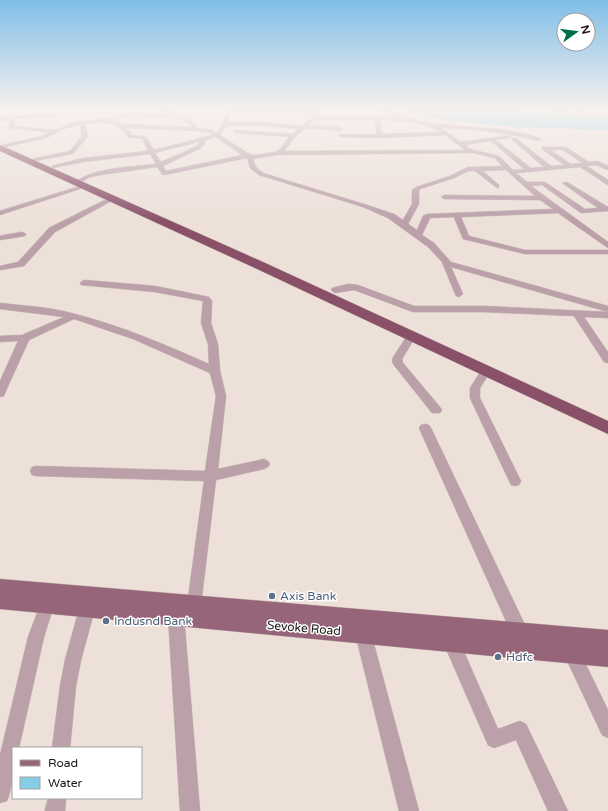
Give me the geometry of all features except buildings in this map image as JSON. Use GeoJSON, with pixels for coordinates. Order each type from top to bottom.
{"type":"FeatureCollection","features":[{"type":"Feature","properties":{"kind":"highway"},"geometry":{"type":"LineString","coordinates":[[3,147],[54,167],[113,198],[608,428]]}},
{"type":"Feature","properties":{"kind":"highway"},"geometry":{"type":"LineString","coordinates":[[3,147],[83,183],[335,290],[608,416]]}},
{"type":"Feature","properties":{"kind":"main road","name":"Sevoke Road"},"geometry":{"type":"LineString","coordinates":[[0,588],[194,605],[256,617],[363,633],[572,655],[608,657]]}},
{"type":"Feature","properties":{"kind":"main road","name":"Sevoke Road"},"geometry":{"type":"LineString","coordinates":[[0,600],[176,616],[256,617],[520,633],[608,640]]}},
{"type":"Feature","properties":{"kind":"street"},"geometry":{"type":"LineString","coordinates":[[35,159],[72,152],[76,147]]}},
{"type":"Feature","properties":{"kind":"street"},"geometry":{"type":"LineString","coordinates":[[149,147],[164,173],[277,153],[471,152],[496,156],[524,184],[608,246]]}},
{"type":"Feature","properties":{"kind":"street"},"geometry":{"type":"LineString","coordinates":[[54,167],[96,158],[166,152],[169,148],[174,147]]}},
{"type":"Feature","properties":{"kind":"street"},"geometry":{"type":"LineString","coordinates":[[0,212],[28,205],[77,188],[88,176],[159,165],[199,147]]}},
{"type":"Feature","properties":{"kind":"street"},"geometry":{"type":"LineString","coordinates":[[234,147],[248,157],[253,168],[261,174],[300,188],[379,211],[404,224],[431,245],[445,263],[459,294]]}},
{"type":"Feature","properties":{"kind":"street"},"geometry":{"type":"LineString","coordinates":[[277,153],[284,147]]}},
{"type":"Feature","properties":{"kind":"street"},"geometry":{"type":"LineString","coordinates":[[464,147],[471,152]]}},
{"type":"Feature","properties":{"kind":"street"},"geometry":{"type":"LineString","coordinates":[[501,147],[529,170]]}},
{"type":"Feature","properties":{"kind":"street"},"geometry":{"type":"LineString","coordinates":[[524,147],[550,168]]}},
{"type":"Feature","properties":{"kind":"street"},"geometry":{"type":"LineString","coordinates":[[544,147],[570,166]]}},
{"type":"Feature","properties":{"kind":"street"},"geometry":{"type":"LineString","coordinates":[[546,149],[564,148],[608,183]]}},
{"type":"Feature","properties":{"kind":"street"},"geometry":{"type":"LineString","coordinates":[[404,224],[417,204],[418,199],[416,189],[452,177],[466,170],[529,170],[597,163],[608,168]]}},
{"type":"Feature","properties":{"kind":"street"},"geometry":{"type":"LineString","coordinates":[[476,169],[497,186]]}},
{"type":"Feature","properties":{"kind":"street"},"geometry":{"type":"LineString","coordinates":[[524,184],[543,183],[584,211],[607,209]]}},
{"type":"Feature","properties":{"kind":"street"},"geometry":{"type":"LineString","coordinates":[[565,183],[607,209]]}},
{"type":"Feature","properties":{"kind":"street"},"geometry":{"type":"LineString","coordinates":[[444,197],[542,198]]}},
{"type":"Feature","properties":{"kind":"street"},"geometry":{"type":"LineString","coordinates":[[0,268],[21,264],[52,230],[113,198]]}},
{"type":"Feature","properties":{"kind":"street"},"geometry":{"type":"LineString","coordinates":[[418,236],[426,216],[559,211]]}},
{"type":"Feature","properties":{"kind":"street"},"geometry":{"type":"LineString","coordinates":[[457,215],[465,236],[479,242],[527,252],[608,252]]}},
{"type":"Feature","properties":{"kind":"street"},"geometry":{"type":"LineString","coordinates":[[0,238],[22,234]]}},
{"type":"Feature","properties":{"kind":"street"},"geometry":{"type":"LineString","coordinates":[[445,263],[608,309]]}},
{"type":"Feature","properties":{"kind":"street"},"geometry":{"type":"LineString","coordinates":[[84,283],[155,289],[207,300],[206,323],[213,344],[215,371],[221,396],[194,605]]}},
{"type":"Feature","properties":{"kind":"street"},"geometry":{"type":"LineString","coordinates":[[335,290],[355,287],[413,309],[484,309],[608,315]]}},
{"type":"Feature","properties":{"kind":"street"},"geometry":{"type":"LineString","coordinates":[[0,306],[50,311],[87,320],[148,341],[215,371]]}},
{"type":"Feature","properties":{"kind":"street"},"geometry":{"type":"LineString","coordinates":[[577,313],[608,360]]}},
{"type":"Feature","properties":{"kind":"street"},"geometry":{"type":"LineString","coordinates":[[0,339],[24,338],[60,324],[73,316]]}},
{"type":"Feature","properties":{"kind":"street"},"geometry":{"type":"LineString","coordinates":[[411,336],[397,359],[398,364],[436,410]]}},
{"type":"Feature","properties":{"kind":"street"},"geometry":{"type":"LineString","coordinates":[[0,393],[24,338]]}},
{"type":"Feature","properties":{"kind":"street"},"geometry":{"type":"LineString","coordinates":[[486,371],[475,388],[475,398],[515,481]]}},
{"type":"Feature","properties":{"kind":"street"},"geometry":{"type":"LineString","coordinates":[[425,428],[520,633]]}},
{"type":"Feature","properties":{"kind":"street"},"geometry":{"type":"LineString","coordinates":[[36,470],[211,476],[264,464]]}},
{"type":"Feature","properties":{"kind":"street"},"geometry":{"type":"LineString","coordinates":[[0,794],[36,637],[47,605]]}},
{"type":"Feature","properties":{"kind":"street"},"geometry":{"type":"LineString","coordinates":[[61,747],[68,686],[73,660],[87,609]]}},
{"type":"Feature","properties":{"kind":"street"},"geometry":{"type":"LineString","coordinates":[[176,616],[190,811]]}},
{"type":"Feature","properties":{"kind":"street"},"geometry":{"type":"LineString","coordinates":[[363,633],[409,811]]}},
{"type":"Feature","properties":{"kind":"street"},"geometry":{"type":"LineString","coordinates":[[565,636],[572,655],[608,729]]}},
{"type":"Feature","properties":{"kind":"street"},"geometry":{"type":"LineString","coordinates":[[452,642],[494,738],[520,730],[558,811]]}},
{"type":"Feature","properties":{"kind":"street"},"geometry":{"type":"LineString","coordinates":[[55,811],[56,799]]}},
{"type":"Feature","properties":{"kind":"place","name":"Axis Bank"},"geometry":{"type":"Point","coordinates":[272,596]}},
{"type":"Feature","properties":{"kind":"place","name":"Indusnd Bank"},"geometry":{"type":"Point","coordinates":[106,621]}},
{"type":"Feature","properties":{"kind":"place","name":"Hdfc"},"geometry":{"type":"Point","coordinates":[498,657]}}]}
